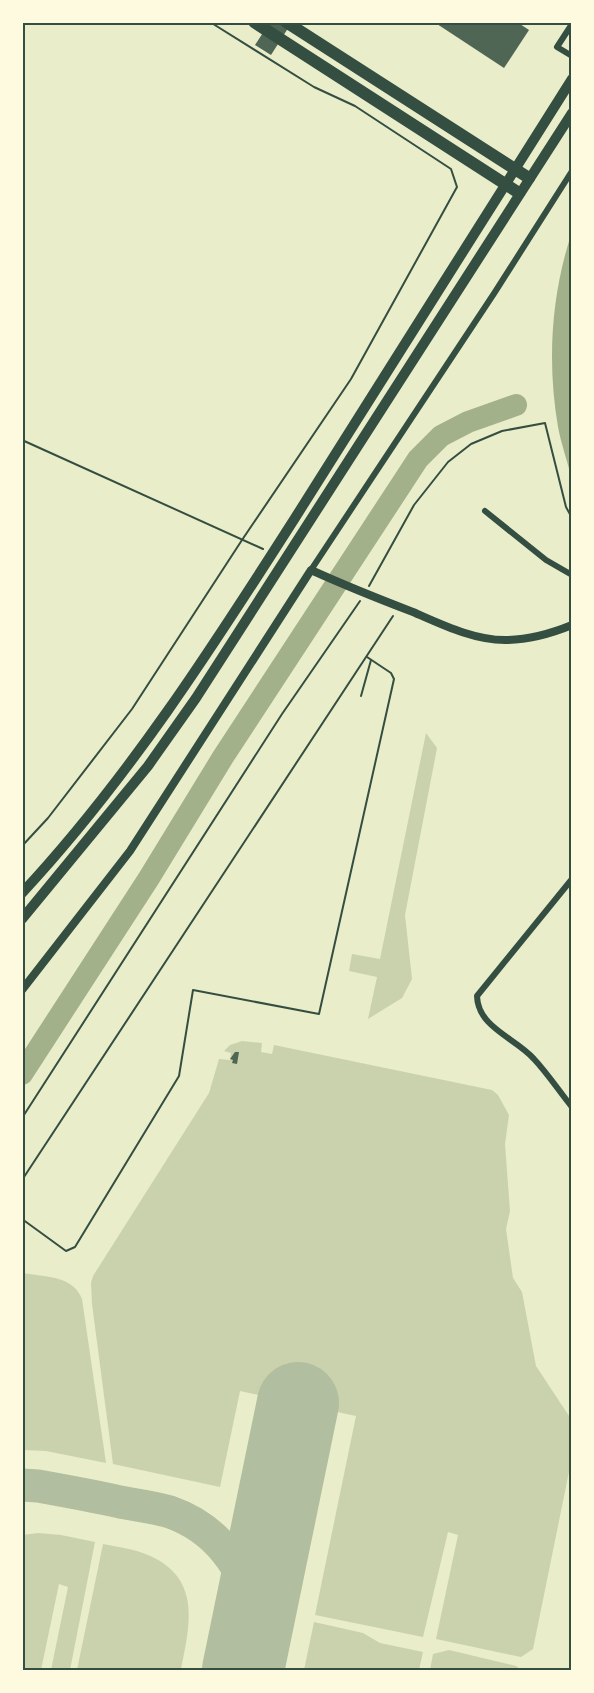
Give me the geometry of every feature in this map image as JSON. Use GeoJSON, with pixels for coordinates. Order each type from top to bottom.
{"type":"FeatureCollection","features":[{"type":"Feature","properties":{"kind":"highway"},"geometry":{"type":"LineString","coordinates":[[254,22],[519,193]]}},
{"type":"Feature","properties":{"kind":"highway"},"geometry":{"type":"LineString","coordinates":[[286,22],[529,178]]}},
{"type":"Feature","properties":{"kind":"main road"},"geometry":{"type":"LineString","coordinates":[[22,893],[54,859],[148,739],[272,553],[572,79]]}},
{"type":"Feature","properties":{"kind":"main road"},"geometry":{"type":"LineString","coordinates":[[22,920],[148,766],[196,698],[572,112]]}},
{"type":"Feature","properties":{"kind":"street"},"geometry":{"type":"LineString","coordinates":[[572,24],[557,47],[572,56]]}},
{"type":"Feature","properties":{"kind":"street"},"geometry":{"type":"LineString","coordinates":[[22,990],[130,851],[315,572],[572,171]]}},
{"type":"Feature","properties":{"kind":"street"},"geometry":{"type":"LineString","coordinates":[[485,511],[546,560],[572,575]]}},
{"type":"Feature","properties":{"kind":"street"},"geometry":{"type":"LineString","coordinates":[[315,572],[466,633],[503,640],[530,639],[554,633],[572,625]]}},
{"type":"Feature","properties":{"kind":"street"},"geometry":{"type":"LineString","coordinates":[[572,879],[477,996],[477,1007],[486,1020],[533,1057],[572,1107]]}},
{"type":"Feature","properties":{"kind":"path"},"geometry":{"type":"LineString","coordinates":[[22,846],[48,818],[132,709],[351,379],[457,187],[451,169],[355,106],[314,87],[210,22]]}},
{"type":"Feature","properties":{"kind":"path"},"geometry":{"type":"LineString","coordinates":[[22,1118],[363,592],[414,506],[448,462],[471,444],[502,431],[546,423],[566,507],[572,518]]}},
{"type":"Feature","properties":{"kind":"path"},"geometry":{"type":"LineString","coordinates":[[22,440],[272,553]]}},
{"type":"Feature","properties":{"kind":"path"},"geometry":{"type":"LineString","coordinates":[[22,1180],[399,607]]}},
{"type":"Feature","properties":{"kind":"path"},"geometry":{"type":"LineString","coordinates":[[22,1219],[66,1251],[75,1247],[178,1076],[193,990],[319,1014],[394,679],[391,673],[367,657]]}},
{"type":"Feature","properties":{"kind":"path"},"geometry":{"type":"LineString","coordinates":[[361,696],[371,660]]}},
{"type":"Feature","properties":{"kind":"shaded area"},"geometry":{"type":"Polygon","coordinates":[[[571,235],[571,476],[558,427],[552,354],[555,306],[571,235]]]}},
{"type":"Feature","properties":{"kind":"shaded area"},"geometry":{"type":"Polygon","coordinates":[[[426,733],[437,748],[405,915],[412,979],[402,998],[368,1019],[377,977],[349,971],[352,954],[380,959],[426,733]]]}},
{"type":"Feature","properties":{"kind":"shaded area"},"geometry":{"type":"Polygon","coordinates":[[[242,1041],[262,1043],[261,1052],[272,1054],[274,1045],[492,1090],[498,1095],[509,1115],[505,1144],[510,1211],[506,1229],[513,1278],[522,1292],[536,1366],[571,1419],[571,1462],[533,1649],[521,1657],[436,1639],[458,1535],[448,1532],[423,1637],[315,1615],[356,1416],[240,1391],[220,1487],[113,1464],[92,1304],[93,1276],[209,1093],[219,1059],[230,1060],[231,1053],[224,1051],[230,1045],[242,1041]]]}},
{"type":"Feature","properties":{"kind":"shaded area"},"geometry":{"type":"Polygon","coordinates":[[[23,1273],[65,1281],[78,1291],[82,1299],[106,1463],[46,1451],[23,1450],[23,1273]]]}},
{"type":"Feature","properties":{"kind":"shaded area"},"geometry":{"type":"Polygon","coordinates":[[[38,1533],[95,1542],[70,1670],[51,1670],[68,1587],[59,1584],[41,1670],[23,1670],[23,1535],[38,1533]]]}},
{"type":"Feature","properties":{"kind":"shaded area"},"geometry":{"type":"Polygon","coordinates":[[[103,1544],[148,1555],[165,1565],[177,1576],[185,1590],[189,1620],[181,1670],[77,1670],[103,1544]]]}},
{"type":"Feature","properties":{"kind":"shaded area"},"geometry":{"type":"Polygon","coordinates":[[[314,1622],[363,1633],[380,1643],[423,1652],[419,1670],[304,1670],[314,1622]]]}},
{"type":"Feature","properties":{"kind":"shaded area"},"geometry":{"type":"Polygon","coordinates":[[[449,1650],[516,1666],[522,1670],[430,1670],[433,1654],[449,1650]]]}},
{"type":"Feature","properties":{"kind":"building"},"geometry":{"type":"Polygon","coordinates":[[[270,22],[292,22],[271,55],[255,45],[270,22]]]}},
{"type":"Feature","properties":{"kind":"building"},"geometry":{"type":"Polygon","coordinates":[[[434,22],[517,22],[529,30],[504,68],[434,22]]]}},
{"type":"Feature","properties":{"kind":"building"},"geometry":{"type":"Polygon","coordinates":[[[235,1052],[239,1052],[237,1064],[232,1063],[233,1060],[230,1059],[235,1052]]]}},
{"type":"Feature","properties":{"kind":"waterway"},"geometry":{"type":"LineString","coordinates":[[22,1074],[149,878],[223,757],[418,459],[441,436],[468,422],[516,405]]}},
{"type":"Feature","properties":{"kind":"taxiway"},"geometry":{"type":"LineString","coordinates":[[22,1485],[151,1507],[186,1519],[201,1528],[226,1551],[244,1580],[255,1613]]}},
{"type":"Feature","properties":{"kind":"runway"},"geometry":{"type":"LineString","coordinates":[[243,1670],[298,1403]]}}]}
